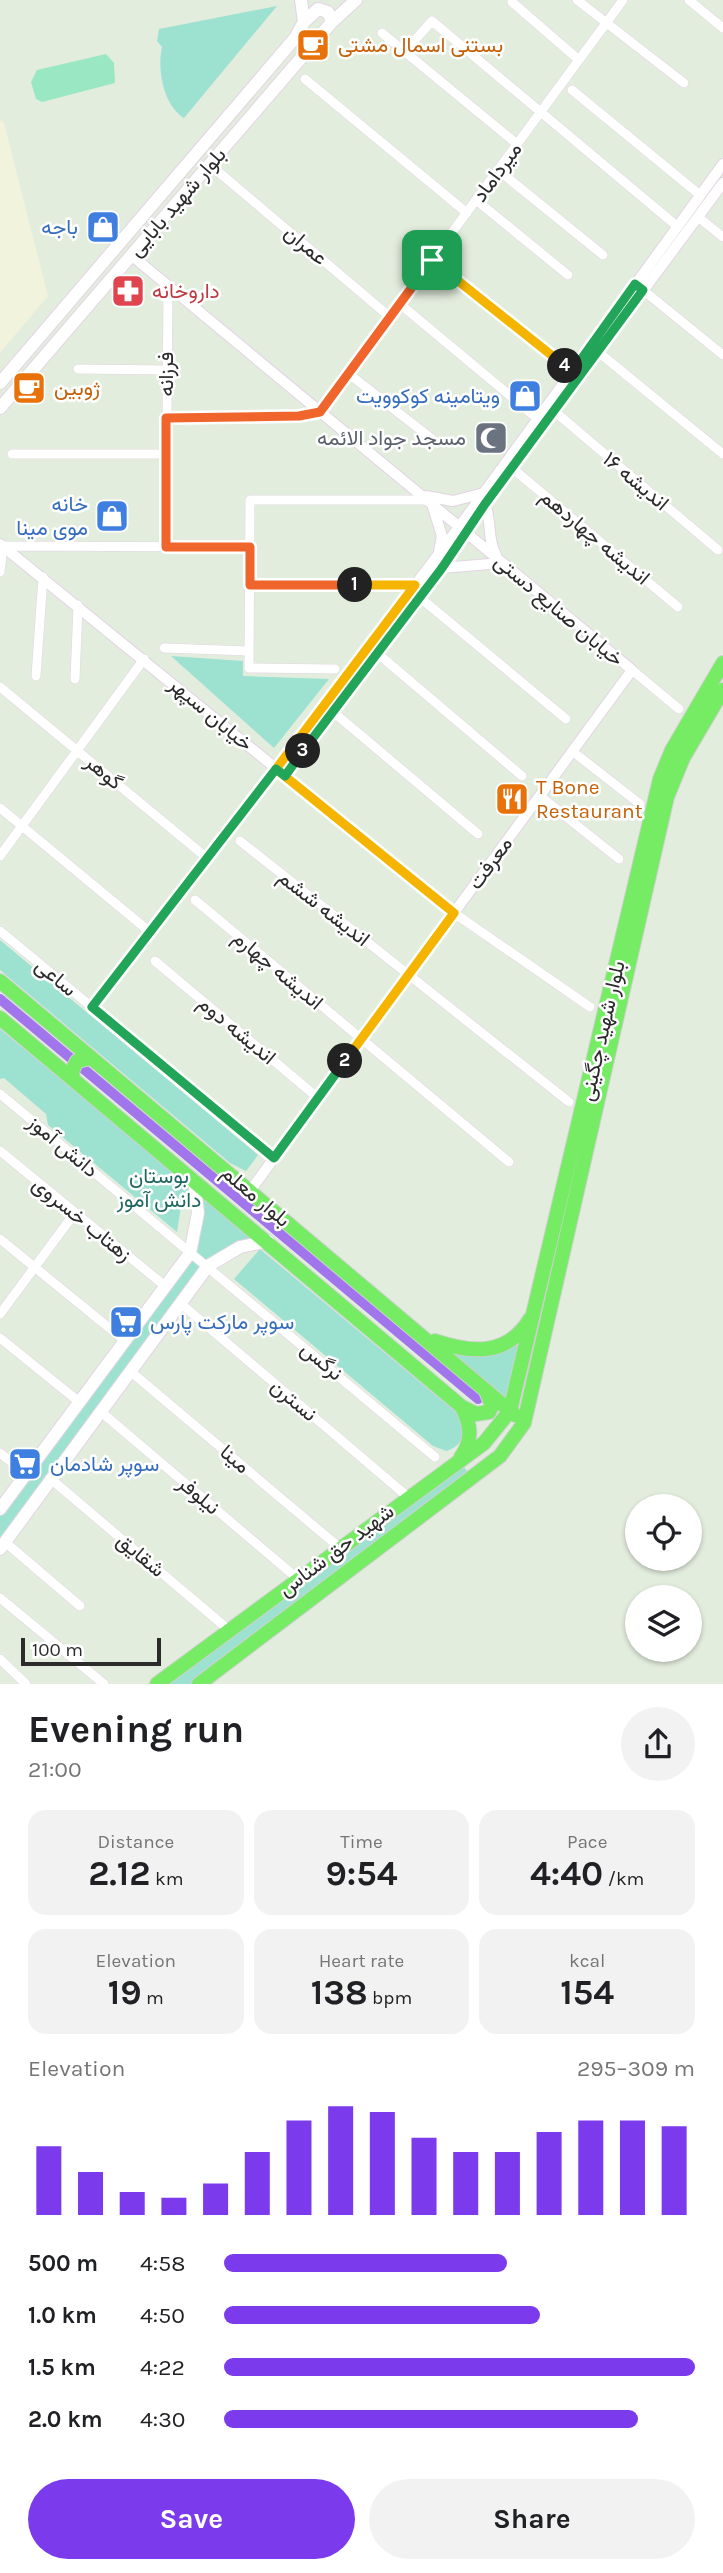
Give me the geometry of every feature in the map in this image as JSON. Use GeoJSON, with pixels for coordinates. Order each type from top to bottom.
{"type":"FeatureCollection","features":[{"type":"Feature","properties":{"kind":"main road"},"geometry":{"type":"LineString","coordinates":[[301,0],[304,22]]}},
{"type":"Feature","properties":{"kind":"main road","name":"بلوار شهید بابایی"},"geometry":{"type":"LineString","coordinates":[[0,408],[332,22],[356,0]]}},
{"type":"Feature","properties":{"kind":"main road"},"geometry":{"type":"LineString","coordinates":[[304,22],[318,9],[328,12],[332,22]]}},
{"type":"Feature","properties":{"kind":"main road","name":"بلوار شهید بابایی"},"geometry":{"type":"LineString","coordinates":[[0,383],[295,38],[304,22]]}},
{"type":"Feature","properties":{"kind":"main road","name":"بلوار شهید چگینی"},"geometry":{"type":"LineString","coordinates":[[510,1411],[660,779],[672,750],[723,663]]}},
{"type":"Feature","properties":{"kind":"main road","name":"بلوار شهید چگینی"},"geometry":{"type":"LineString","coordinates":[[524,1423],[667,797],[683,758],[723,690]]}},
{"type":"Feature","properties":{"kind":"main road","name":"بلوار معلم"},"geometry":{"type":"LineString","coordinates":[[0,981],[484,1386],[524,1423]]}},
{"type":"Feature","properties":{"kind":"main road","name":"بلوار معلم"},"geometry":{"type":"LineString","coordinates":[[0,1018],[462,1407]]}},
{"type":"Feature","properties":{"kind":"main road"},"geometry":{"type":"LineString","coordinates":[[73,1079],[72,1071],[77,1061],[91,1058]]}},
{"type":"Feature","properties":{"kind":"main road"},"geometry":{"type":"LineString","coordinates":[[0,1509],[190,1252],[198,1213],[194,1180]]}},
{"type":"Feature","properties":{"kind":"main road"},"geometry":{"type":"LineString","coordinates":[[2,1546],[208,1266],[240,1247],[268,1241]]}},
{"type":"Feature","properties":{"kind":"main road"},"geometry":{"type":"LineString","coordinates":[[425,1337],[470,1351],[493,1349],[515,1337],[536,1308]]}},
{"type":"Feature","properties":{"kind":"main road"},"geometry":{"type":"LineString","coordinates":[[462,1407],[476,1415],[489,1412],[491,1399],[484,1386]]}},
{"type":"Feature","properties":{"kind":"main road"},"geometry":{"type":"LineString","coordinates":[[454,1465],[468,1447],[470,1434],[462,1407]]}},
{"type":"Feature","properties":{"kind":"main road","name":"شهید حق شناس"},"geometry":{"type":"LineString","coordinates":[[157,1684],[454,1465],[496,1430],[510,1411]]}},
{"type":"Feature","properties":{"kind":"main road","name":"شهید حق شناس"},"geometry":{"type":"LineString","coordinates":[[199,1684],[462,1486],[511,1443],[524,1423]]}},
{"type":"Feature","properties":{"kind":"main road"},"geometry":{"type":"LineString","coordinates":[[496,1430],[511,1443]]}},
{"type":"Feature","properties":{"kind":"main road"},"geometry":{"type":"LineString","coordinates":[[49,1443],[67,1458]]}},
{"type":"Feature","properties":{"kind":"street"},"geometry":{"type":"LineString","coordinates":[[577,0],[684,83]]}},
{"type":"Feature","properties":{"kind":"street","name":"میرداماد"},"geometry":{"type":"LineString","coordinates":[[320,412],[623,0]]}},
{"type":"Feature","properties":{"kind":"street"},"geometry":{"type":"LineString","coordinates":[[689,0],[723,28]]}},
{"type":"Feature","properties":{"kind":"street"},"geometry":{"type":"LineString","coordinates":[[512,2],[579,60]]}},
{"type":"Feature","properties":{"kind":"street"},"geometry":{"type":"LineString","coordinates":[[405,51],[432,21],[677,226]]}},
{"type":"Feature","properties":{"kind":"street"},"geometry":{"type":"LineString","coordinates":[[382,33],[517,144]]}},
{"type":"Feature","properties":{"kind":"street"},"geometry":{"type":"LineString","coordinates":[[305,79],[467,213]]}},
{"type":"Feature","properties":{"kind":"street"},"geometry":{"type":"LineString","coordinates":[[572,90],[700,195]]}},
{"type":"Feature","properties":{"kind":"street"},"geometry":{"type":"LineString","coordinates":[[335,668],[249,668],[250,500],[453,501],[484,498],[512,468],[597,351],[677,226],[723,164]]}},
{"type":"Feature","properties":{"kind":"street"},"geometry":{"type":"LineString","coordinates":[[498,170],[603,255]]}},
{"type":"Feature","properties":{"kind":"street","name":"عمران"},"geometry":{"type":"LineString","coordinates":[[221,174],[390,317]]}},
{"type":"Feature","properties":{"kind":"street"},"geometry":{"type":"LineString","coordinates":[[281,772],[417,591],[442,568],[484,498],[572,372],[723,183]]}},
{"type":"Feature","properties":{"kind":"street"},"geometry":{"type":"LineString","coordinates":[[476,200],[568,275]]}},
{"type":"Feature","properties":{"kind":"street"},"geometry":{"type":"LineString","coordinates":[[698,217],[723,237]]}},
{"type":"Feature","properties":{"kind":"street","name":"خیابان صنایع دستی"},"geometry":{"type":"LineString","coordinates":[[131,255],[632,670]]}},
{"type":"Feature","properties":{"kind":"street"},"geometry":{"type":"LineString","coordinates":[[432,260],[572,372]]}},
{"type":"Feature","properties":{"kind":"street","name":"فرزانه"},"geometry":{"type":"LineString","coordinates":[[166,547],[168,286]]}},
{"type":"Feature","properties":{"kind":"street"},"geometry":{"type":"LineString","coordinates":[[639,287],[723,355]]}},
{"type":"Feature","properties":{"kind":"street"},"geometry":{"type":"LineString","coordinates":[[400,304],[538,419]]}},
{"type":"Feature","properties":{"kind":"street"},"geometry":{"type":"LineString","coordinates":[[597,351],[723,454]]}},
{"type":"Feature","properties":{"kind":"street"},"geometry":{"type":"LineString","coordinates":[[78,369],[166,370]]}},
{"type":"Feature","properties":{"kind":"street"},"geometry":{"type":"LineString","coordinates":[[349,374],[432,439]]}},
{"type":"Feature","properties":{"kind":"street","name":"اندیشه ۱۶"},"geometry":{"type":"LineString","coordinates":[[554,411],[718,550]]}},
{"type":"Feature","properties":{"kind":"street"},"geometry":{"type":"LineString","coordinates":[[166,418],[299,416],[320,412]]}},
{"type":"Feature","properties":{"kind":"street"},"geometry":{"type":"LineString","coordinates":[[12,454],[166,454]]}},
{"type":"Feature","properties":{"kind":"street","name":"اندیشه چهاردهم"},"geometry":{"type":"LineString","coordinates":[[512,468],[678,607]]}},
{"type":"Feature","properties":{"kind":"street"},"geometry":{"type":"LineString","coordinates":[[442,568],[501,561],[491,542],[490,515],[484,498]]}},
{"type":"Feature","properties":{"kind":"street"},"geometry":{"type":"LineString","coordinates":[[426,500],[442,536],[439,554]]}},
{"type":"Feature","properties":{"kind":"street"},"geometry":{"type":"LineString","coordinates":[[92,1007],[207,858],[332,711],[377,653],[439,554],[463,531]]}},
{"type":"Feature","properties":{"kind":"street"},"geometry":{"type":"LineString","coordinates":[[0,572],[1,545],[250,547]]}},
{"type":"Feature","properties":{"kind":"street","name":"خیابان سپهر"},"geometry":{"type":"LineString","coordinates":[[1,545],[454,913]]}},
{"type":"Feature","properties":{"kind":"street"},"geometry":{"type":"LineString","coordinates":[[36,676],[43,577]]}},
{"type":"Feature","properties":{"kind":"street"},"geometry":{"type":"LineString","coordinates":[[250,585],[417,591],[566,719]]}},
{"type":"Feature","properties":{"kind":"street"},"geometry":{"type":"LineString","coordinates":[[75,679],[78,606]]}},
{"type":"Feature","properties":{"kind":"street"},"geometry":{"type":"LineString","coordinates":[[164,648],[249,651]]}},
{"type":"Feature","properties":{"kind":"street"},"geometry":{"type":"LineString","coordinates":[[377,653],[522,776]]}},
{"type":"Feature","properties":{"kind":"street"},"geometry":{"type":"LineString","coordinates":[[0,856],[144,659]]}},
{"type":"Feature","properties":{"kind":"street"},"geometry":{"type":"LineString","coordinates":[[632,670],[679,709]]}},
{"type":"Feature","properties":{"kind":"street","name":"معرفت"},"geometry":{"type":"LineString","coordinates":[[250,1191],[632,670]]}},
{"type":"Feature","properties":{"kind":"street","name":"گوهر"},"geometry":{"type":"LineString","coordinates":[[0,687],[207,858]]}},
{"type":"Feature","properties":{"kind":"street"},"geometry":{"type":"LineString","coordinates":[[332,711],[478,834]]}},
{"type":"Feature","properties":{"kind":"street"},"geometry":{"type":"LineString","coordinates":[[572,751],[640,804]]}},
{"type":"Feature","properties":{"kind":"street"},"geometry":{"type":"LineString","coordinates":[[540,796],[619,859]]}},
{"type":"Feature","properties":{"kind":"street"},"geometry":{"type":"LineString","coordinates":[[0,808],[150,932]]}},
{"type":"Feature","properties":{"kind":"street","name":"اندیشه ششم"},"geometry":{"type":"LineString","coordinates":[[240,841],[569,1102]]}},
{"type":"Feature","properties":{"kind":"street","name":"اندیشه چهارم"},"geometry":{"type":"LineString","coordinates":[[195,900],[509,1162]]}},
{"type":"Feature","properties":{"kind":"street"},"geometry":{"type":"LineString","coordinates":[[454,913],[590,1007]]}},
{"type":"Feature","properties":{"kind":"street","name":"ساعی"},"geometry":{"type":"LineString","coordinates":[[0,931],[274,1158]]}},
{"type":"Feature","properties":{"kind":"street","name":"اندیشه دوم"},"geometry":{"type":"LineString","coordinates":[[155,961],[318,1098]]}},
{"type":"Feature","properties":{"kind":"street","name":"دانش آموز"},"geometry":{"type":"LineString","coordinates":[[0,1094],[208,1266]]}},
{"type":"Feature","properties":{"kind":"street","name":"زهتاب خسروی"},"geometry":{"type":"LineString","coordinates":[[0,1151],[165,1286]]}},
{"type":"Feature","properties":{"kind":"street"},"geometry":{"type":"LineString","coordinates":[[0,1314],[74,1214]]}},
{"type":"Feature","properties":{"kind":"street"},"geometry":{"type":"LineString","coordinates":[[0,1239],[124,1340]]}},
{"type":"Feature","properties":{"kind":"street","name":"نرگس"},"geometry":{"type":"LineString","coordinates":[[208,1266],[435,1457]]}},
{"type":"Feature","properties":{"kind":"street","name":"نسترن"},"geometry":{"type":"LineString","coordinates":[[180,1303],[408,1497]]}},
{"type":"Feature","properties":{"kind":"street"},"geometry":{"type":"LineString","coordinates":[[0,1338],[78,1401]]}},
{"type":"Feature","properties":{"kind":"street","name":"مینا"},"geometry":{"type":"LineString","coordinates":[[130,1371],[340,1548]]}},
{"type":"Feature","properties":{"kind":"street","name":"نیلوفر"},"geometry":{"type":"LineString","coordinates":[[100,1411],[298,1579]]}},
{"type":"Feature","properties":{"kind":"street"},"geometry":{"type":"LineString","coordinates":[[0,1453],[26,1474]]}},
{"type":"Feature","properties":{"kind":"street","name":"شقایق"},"geometry":{"type":"LineString","coordinates":[[52,1480],[229,1630]]}},
{"type":"Feature","properties":{"kind":"street"},"geometry":{"type":"LineString","coordinates":[[2,1546],[80,1606]]}},
{"type":"Feature","properties":{"kind":"street"},"geometry":{"type":"LineString","coordinates":[[0,1598],[104,1684]]}},
{"type":"Feature","properties":{"kind":"street"},"geometry":{"type":"LineString","coordinates":[[0,1659],[26,1684]]}},
{"type":"Feature","properties":{"kind":"shaded area"},"geometry":{"type":"Polygon","coordinates":[[[0,120],[4,123],[48,296],[0,353],[0,120]]]}},
{"type":"Feature","properties":{"kind":"green space"},"geometry":{"type":"Polygon","coordinates":[[[277,6],[184,118],[177,112],[163,86],[160,66],[162,47],[157,41],[159,29],[277,6]]]}},
{"type":"Feature","properties":{"kind":"green space"},"geometry":{"type":"Polygon","coordinates":[[[106,54],[114,63],[115,83],[42,102],[36,99],[31,82],[37,70],[106,54]]]}},
{"type":"Feature","properties":{"kind":"green space"},"geometry":{"type":"Polygon","coordinates":[[[171,656],[243,661],[243,676],[329,679],[274,748],[171,656]]]}},
{"type":"Feature","properties":{"kind":"green space"},"geometry":{"type":"Polygon","coordinates":[[[0,940],[258,1155],[246,1171],[230,1163],[0,970],[0,940]]]}},
{"type":"Feature","properties":{"kind":"green space","name":"بوستان دانش آموز"},"geometry":{"type":"Polygon","coordinates":[[[0,1029],[187,1183],[189,1193],[182,1200],[177,1232],[48,1125],[46,1114],[4,1078],[0,1079],[0,1029]]]}},
{"type":"Feature","properties":{"kind":"green space"},"geometry":{"type":"Polygon","coordinates":[[[194,1180],[268,1241],[208,1266],[0,1549],[0,1509],[190,1253],[194,1180]]]}},
{"type":"Feature","properties":{"kind":"green space"},"geometry":{"type":"Polygon","coordinates":[[[260,1249],[462,1417],[462,1438],[457,1446],[446,1451],[433,1446],[234,1279],[260,1249]]]}},
{"type":"Feature","properties":{"kind":"green space"},"geometry":{"type":"Polygon","coordinates":[[[525,1327],[510,1411],[425,1337],[482,1351],[525,1327]]]}},
{"type":"Feature","properties":{"kind":"green space"},"geometry":{"type":"Polygon","coordinates":[[[463,1466],[467,1471],[462,1486],[199,1684],[157,1684],[463,1466]]]}},
{"type":"Feature","properties":{"kind":"waterway"},"geometry":{"type":"LineString","coordinates":[[0,999],[478,1399]]}},
{"type":"Feature","properties":{"kind":"place","name":"بستنی اسمال مشتی"},"geometry":{"type":"Point","coordinates":[313,45]}},
{"type":"Feature","properties":{"kind":"place","name":"باجه"},"geometry":{"type":"Point","coordinates":[103,227]}},
{"type":"Feature","properties":{"kind":"place","name":"داروخانه"},"geometry":{"type":"Point","coordinates":[128,291]}},
{"type":"Feature","properties":{"kind":"place","name":"ژوبین"},"geometry":{"type":"Point","coordinates":[29,388]}},
{"type":"Feature","properties":{"kind":"place","name":"ویتامینه کوکوویت"},"geometry":{"type":"Point","coordinates":[525,396]}},
{"type":"Feature","properties":{"kind":"place","name":"مسجد جواد الائمه"},"geometry":{"type":"Point","coordinates":[491,438]}},
{"type":"Feature","properties":{"kind":"place","name":"خانه موی مینا"},"geometry":{"type":"Point","coordinates":[112,516]}},
{"type":"Feature","properties":{"kind":"place","name":"T Bone Restaurant"},"geometry":{"type":"Point","coordinates":[512,799]}},
{"type":"Feature","properties":{"kind":"place","name":"سوپر مارکت پارس"},"geometry":{"type":"Point","coordinates":[126,1322]}},
{"type":"Feature","properties":{"kind":"place","name":"سوپر شادمان"},"geometry":{"type":"Point","coordinates":[25,1464]}},
{"type":"Feature","properties":{"kind":"route"},"geometry":{"type":"LineString","coordinates":[[432,260],[320,412],[299,416],[166,418],[166,547],[250,547],[250,585],[415,585],[276,769],[454,913],[274,1158],[92,1007],[276,769],[285,776],[418,596],[442,568],[485,504],[643,290],[635,284],[572,372],[432,260]]}}]}
